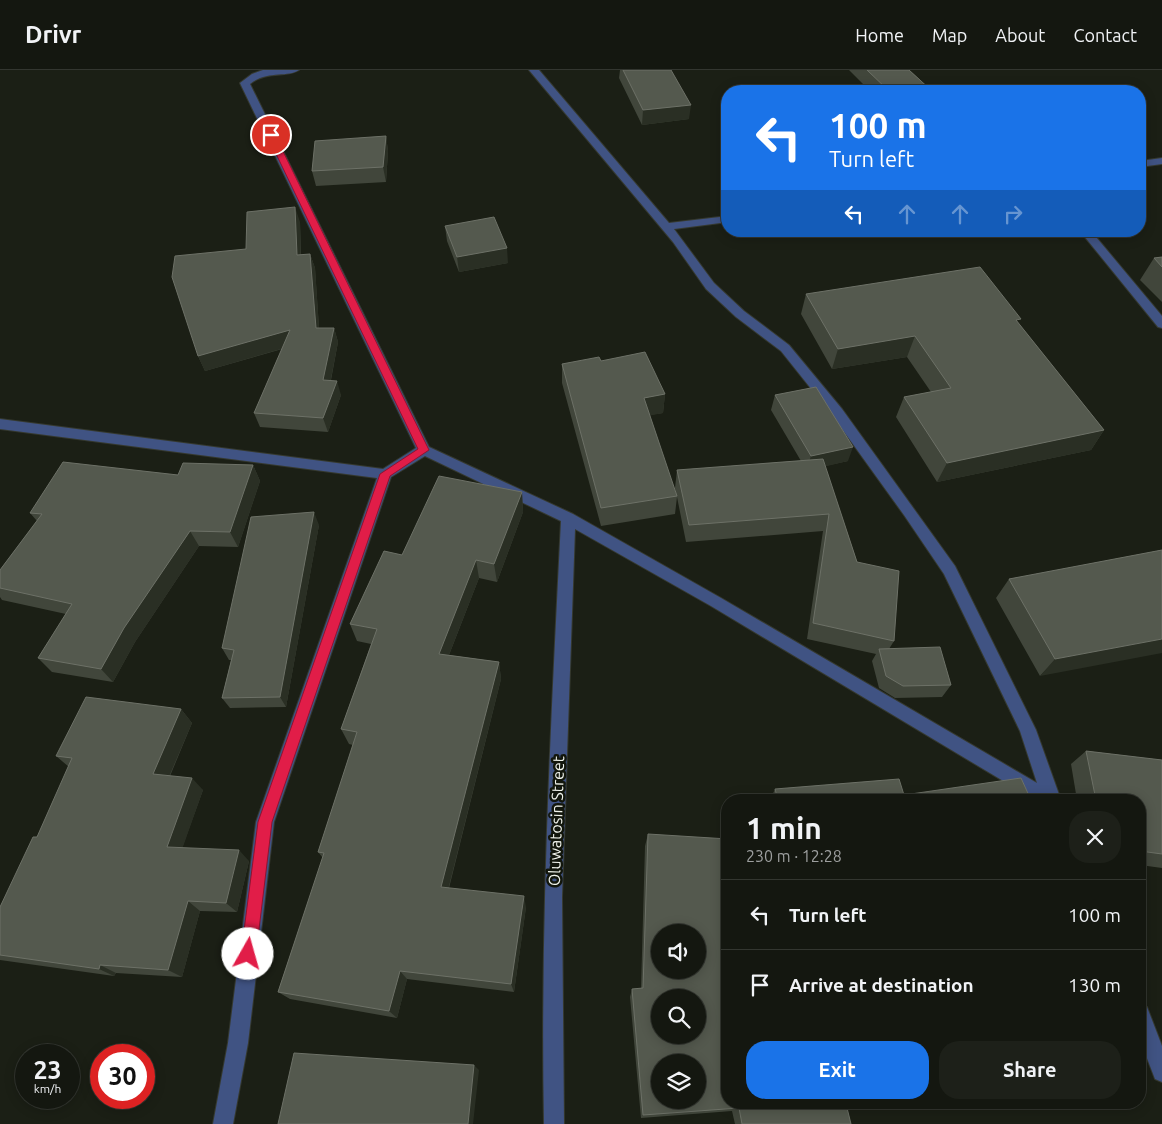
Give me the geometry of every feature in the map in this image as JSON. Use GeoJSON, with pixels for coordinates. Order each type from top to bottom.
{"type":"FeatureCollection","features":[{"type":"Feature","properties":{"kind":"street"},"geometry":{"type":"LineString","coordinates":[[294,70],[265,71],[252,75],[246,83],[424,450],[568,518],[716,602],[1041,794]]}},
{"type":"Feature","properties":{"kind":"street"},"geometry":{"type":"LineString","coordinates":[[534,70],[666,227],[710,286],[740,314],[785,348],[837,412],[950,570],[1028,730],[1049,794]]}},
{"type":"Feature","properties":{"kind":"street"},"geometry":{"type":"LineString","coordinates":[[1146,163],[1162,161]]}},
{"type":"Feature","properties":{"kind":"street"},"geometry":{"type":"LineString","coordinates":[[666,227],[721,221]]}},
{"type":"Feature","properties":{"kind":"street"},"geometry":{"type":"LineString","coordinates":[[1090,237],[1162,324]]}},
{"type":"Feature","properties":{"kind":"street"},"geometry":{"type":"LineString","coordinates":[[0,424],[41,432],[385,474],[424,450]]}},
{"type":"Feature","properties":{"kind":"street"},"geometry":{"type":"LineString","coordinates":[[223,1124],[238,1043],[265,822],[385,474]]}},
{"type":"Feature","properties":{"kind":"street","name":"Oluwatosin Street"},"geometry":{"type":"LineString","coordinates":[[554,1124],[551,1049],[554,838],[568,518]]}},
{"type":"Feature","properties":{"kind":"street"},"geometry":{"type":"LineString","coordinates":[[1146,1030],[1162,1072]]}},
{"type":"Feature","properties":{"kind":"building"},"geometry":{"type":"Polygon","coordinates":[[[623,70],[671,70],[691,105],[643,110],[623,70]]]}},
{"type":"Feature","properties":{"kind":"building"},"geometry":{"type":"Polygon","coordinates":[[[867,70],[909,70],[925,85],[883,85],[867,70]]]}},
{"type":"Feature","properties":{"kind":"building"},"geometry":{"type":"Polygon","coordinates":[[[386,136],[383,167],[312,171],[315,141],[386,136]]]}},
{"type":"Feature","properties":{"kind":"building"},"geometry":{"type":"Polygon","coordinates":[[[295,207],[297,255],[310,254],[316,328],[334,328],[323,380],[337,381],[323,418],[254,413],[290,330],[198,356],[172,277],[175,256],[246,249],[247,212],[295,207]]]}},
{"type":"Feature","properties":{"kind":"building"},"geometry":{"type":"Polygon","coordinates":[[[494,217],[507,248],[457,257],[445,226],[494,217]]]}},
{"type":"Feature","properties":{"kind":"building"},"geometry":{"type":"Polygon","coordinates":[[[1162,257],[1162,267],[1154,258],[1162,257]]]}},
{"type":"Feature","properties":{"kind":"building"},"geometry":{"type":"Polygon","coordinates":[[[980,267],[1021,319],[1016,320],[1104,430],[947,463],[904,397],[951,388],[915,336],[838,349],[806,294],[980,267]]]}},
{"type":"Feature","properties":{"kind":"building"},"geometry":{"type":"Polygon","coordinates":[[[645,352],[665,394],[644,398],[677,496],[601,508],[562,364],[599,357],[601,361],[645,352]]]}},
{"type":"Feature","properties":{"kind":"building"},"geometry":{"type":"Polygon","coordinates":[[[816,387],[853,447],[811,456],[775,395],[816,387]]]}},
{"type":"Feature","properties":{"kind":"building"},"geometry":{"type":"Polygon","coordinates":[[[823,459],[857,562],[899,571],[894,641],[813,623],[829,514],[689,525],[677,470],[823,459]]]}},
{"type":"Feature","properties":{"kind":"building"},"geometry":{"type":"Polygon","coordinates":[[[63,462],[178,475],[183,463],[253,465],[230,532],[190,531],[124,628],[101,669],[38,658],[72,604],[0,588],[0,570],[42,514],[30,513],[63,462]]]}},
{"type":"Feature","properties":{"kind":"building"},"geometry":{"type":"Polygon","coordinates":[[[439,476],[522,492],[494,564],[476,560],[439,654],[499,662],[441,887],[524,896],[511,984],[400,971],[389,1011],[278,992],[324,853],[318,852],[357,732],[341,729],[377,629],[350,624],[384,551],[402,555],[439,476]]]}},
{"type":"Feature","properties":{"kind":"building"},"geometry":{"type":"Polygon","coordinates":[[[314,512],[280,697],[222,698],[234,650],[222,648],[251,517],[314,512]]]}},
{"type":"Feature","properties":{"kind":"building"},"geometry":{"type":"Polygon","coordinates":[[[1162,550],[1162,639],[1055,659],[1009,579],[1162,550]]]}},
{"type":"Feature","properties":{"kind":"building"},"geometry":{"type":"Polygon","coordinates":[[[940,647],[951,685],[903,686],[886,676],[879,649],[940,647]]]}},
{"type":"Feature","properties":{"kind":"building"},"geometry":{"type":"Polygon","coordinates":[[[86,697],[181,709],[153,774],[192,778],[167,847],[239,850],[226,903],[188,901],[168,970],[100,965],[99,969],[0,955],[0,907],[33,837],[37,837],[72,758],[56,756],[86,697]]]}},
{"type":"Feature","properties":{"kind":"building"},"geometry":{"type":"Polygon","coordinates":[[[1086,751],[1162,760],[1162,854],[1146,852],[1146,794],[1095,794],[1086,751]]]}},
{"type":"Feature","properties":{"kind":"building"},"geometry":{"type":"Polygon","coordinates":[[[1021,778],[1028,794],[911,794],[1021,778]]]}},
{"type":"Feature","properties":{"kind":"building"},"geometry":{"type":"Polygon","coordinates":[[[899,779],[904,794],[776,794],[775,789],[899,779]]]}},
{"type":"Feature","properties":{"kind":"building"},"geometry":{"type":"Polygon","coordinates":[[[648,834],[721,839],[721,1109],[725,1109],[643,1115],[632,989],[643,988],[648,834]]]}},
{"type":"Feature","properties":{"kind":"building"},"geometry":{"type":"Polygon","coordinates":[[[294,1053],[474,1065],[468,1124],[278,1124],[294,1053]]]}},
{"type":"Feature","properties":{"kind":"building"},"geometry":{"type":"Polygon","coordinates":[[[739,1109],[847,1109],[851,1124],[742,1124],[739,1109]]]}},
{"type":"Feature","properties":{"kind":"route"},"geometry":{"type":"LineString","coordinates":[[248,954],[265,822],[385,474],[424,450],[271,135]]}}]}
